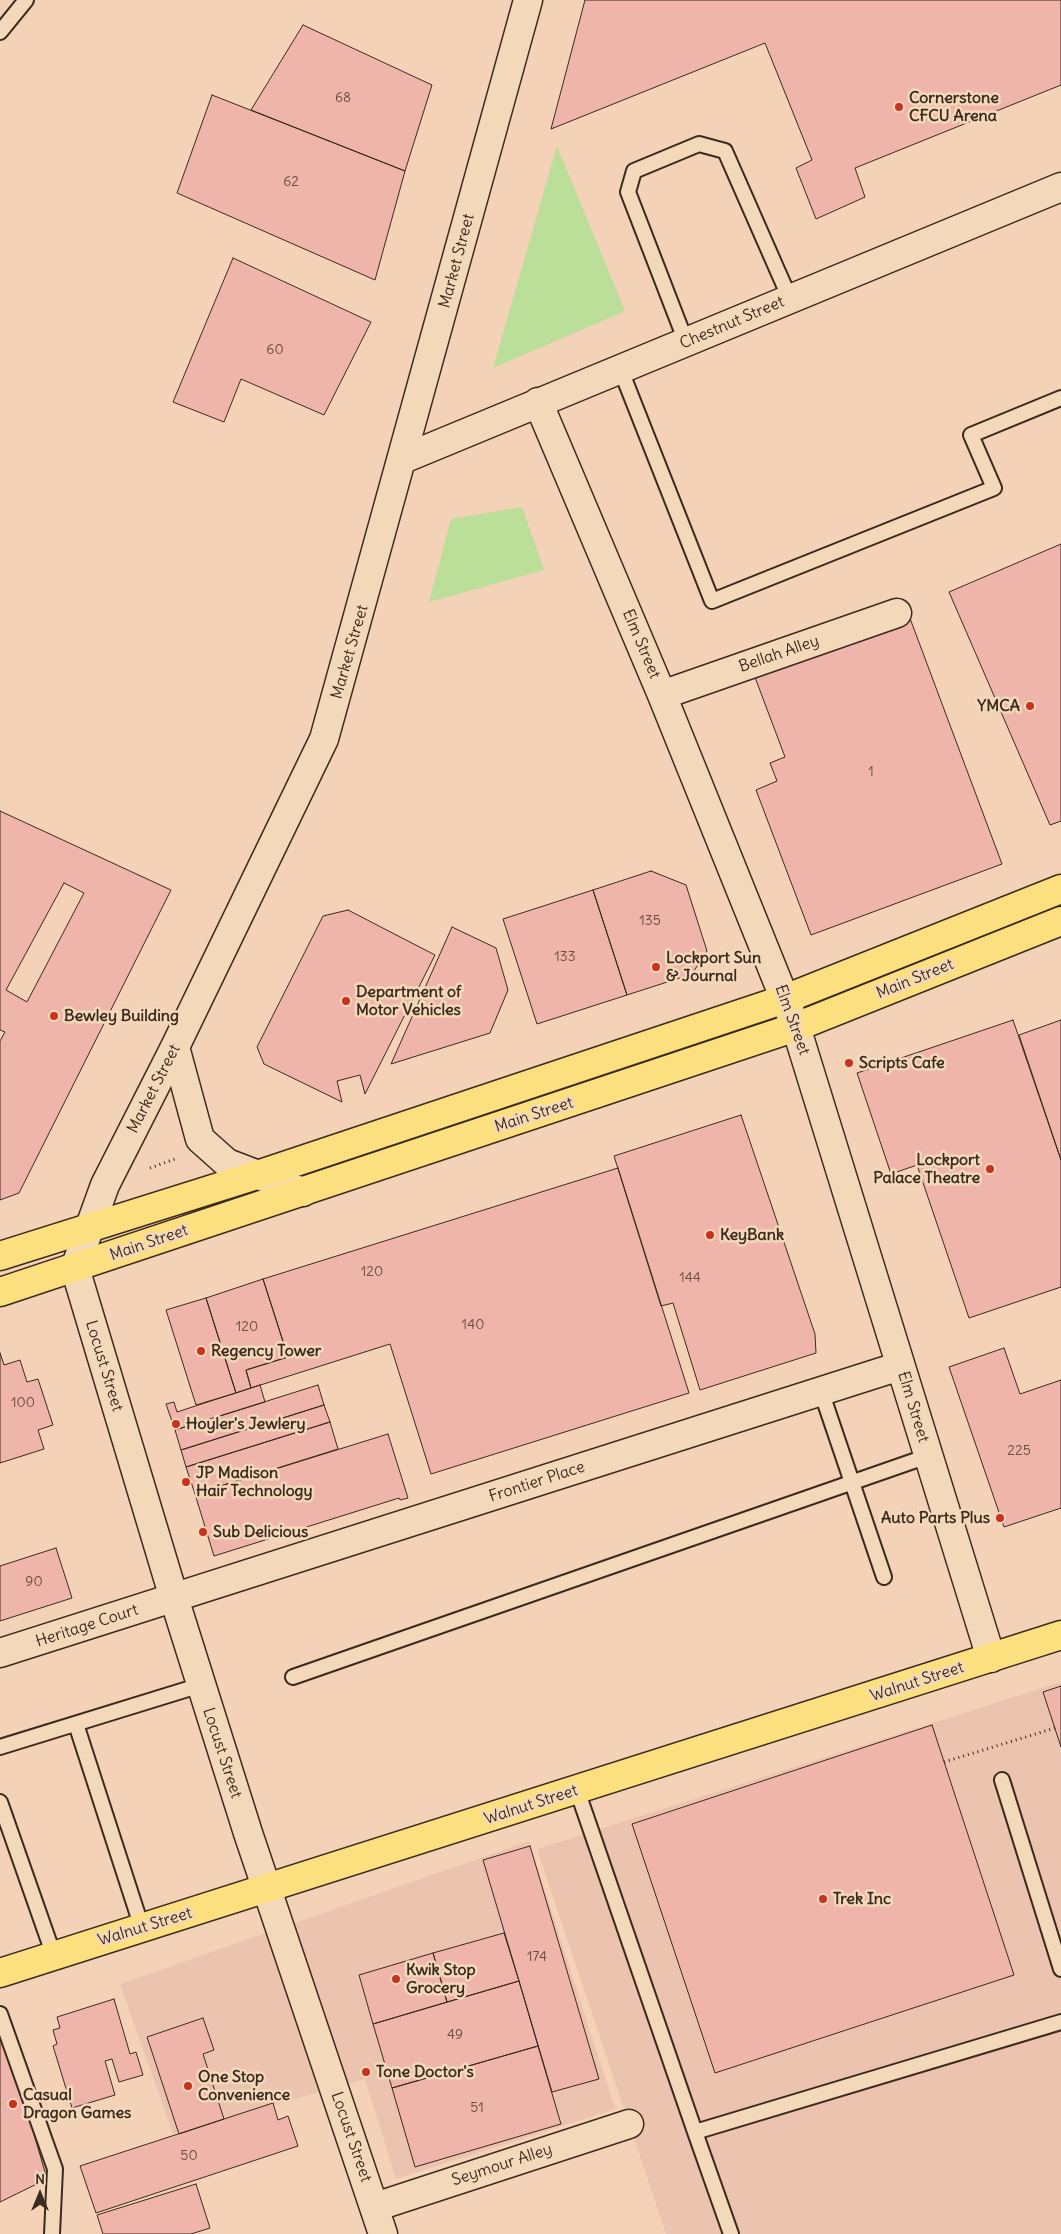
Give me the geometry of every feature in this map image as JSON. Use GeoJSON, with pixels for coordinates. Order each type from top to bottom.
{"type":"FeatureCollection","features":[{"type":"Feature","properties":{"kind":"main road","name":"Main Street"},"geometry":{"type":"LineString","coordinates":[[0,1256],[257,1175],[785,999],[1061,890]]}},
{"type":"Feature","properties":{"kind":"main road","name":"Main Street"},"geometry":{"type":"LineString","coordinates":[[0,1292],[796,1027],[1061,921]]}},
{"type":"Feature","properties":{"kind":"main road","name":"Walnut Street"},"geometry":{"type":"LineString","coordinates":[[0,1973],[1061,1635]]}},
{"type":"Feature","properties":{"kind":"street","name":"Market Street"},"geometry":{"type":"LineString","coordinates":[[75,1268],[105,1184],[175,1047],[324,740],[528,0]]}},
{"type":"Feature","properties":{"kind":"street","name":"Chestnut Street"},"geometry":{"type":"LineString","coordinates":[[403,459],[1061,187]]}},
{"type":"Feature","properties":{"kind":"street","name":"Elm Street"},"geometry":{"type":"LineString","coordinates":[[538,402],[662,695],[796,1027],[990,1658]]}},
{"type":"Feature","properties":{"kind":"street","name":"Bellah Alley"},"geometry":{"type":"LineString","coordinates":[[662,695],[896,613]]}},
{"type":"Feature","properties":{"kind":"street"},"geometry":{"type":"LineString","coordinates":[[175,1047],[200,1139],[227,1163],[303,1192]]}},
{"type":"Feature","properties":{"kind":"street","name":"Locust Street"},"geometry":{"type":"LineString","coordinates":[[75,1268],[174,1598],[266,1889],[383,2234]]}},
{"type":"Feature","properties":{"kind":"street","name":"Frontier Place"},"geometry":{"type":"LineString","coordinates":[[174,1598],[900,1366]]}},
{"type":"Feature","properties":{"kind":"street","name":"Heritage Court"},"geometry":{"type":"LineString","coordinates":[[0,1653],[174,1598]]}},
{"type":"Feature","properties":{"kind":"street","name":"Seymour Alley"},"geometry":{"type":"LineString","coordinates":[[375,2206],[629,2124]]}},
{"type":"Feature","properties":{"kind":"lane"},"geometry":{"type":"LineString","coordinates":[[0,32],[26,0]]}},
{"type":"Feature","properties":{"kind":"lane"},"geometry":{"type":"LineString","coordinates":[[686,342],[628,192],[634,171],[699,144],[725,151],[790,299]]}},
{"type":"Feature","properties":{"kind":"lane"},"geometry":{"type":"LineString","coordinates":[[620,368],[712,601],[994,488],[971,435],[1061,398]]}},
{"type":"Feature","properties":{"kind":"lane"},"geometry":{"type":"LineString","coordinates":[[821,1391],[884,1577]]}},
{"type":"Feature","properties":{"kind":"lane"},"geometry":{"type":"LineString","coordinates":[[293,1677],[928,1456]]}},
{"type":"Feature","properties":{"kind":"lane"},"geometry":{"type":"LineString","coordinates":[[0,1748],[201,1685]]}},
{"type":"Feature","properties":{"kind":"lane"},"geometry":{"type":"LineString","coordinates":[[76,1724],[142,1928]]}},
{"type":"Feature","properties":{"kind":"lane"},"geometry":{"type":"LineString","coordinates":[[1002,1780],[1061,1969]]}},
{"type":"Feature","properties":{"kind":"lane"},"geometry":{"type":"LineString","coordinates":[[577,1790],[731,2234]]}},
{"type":"Feature","properties":{"kind":"lane"},"geometry":{"type":"LineString","coordinates":[[0,1802],[54,1956]]}},
{"type":"Feature","properties":{"kind":"lane"},"geometry":{"type":"LineString","coordinates":[[0,2014],[55,2169],[52,2234]]}},
{"type":"Feature","properties":{"kind":"lane"},"geometry":{"type":"LineString","coordinates":[[695,2132],[1061,2022]]}},
{"type":"Feature","properties":{"kind":"path"},"geometry":{"type":"LineString","coordinates":[[148,1168],[182,1156]]}},
{"type":"Feature","properties":{"kind":"path"},"geometry":{"type":"LineString","coordinates":[[944,1762],[1055,1728]]}},
{"type":"Feature","properties":{"kind":"shaded area"},"geometry":{"type":"Polygon","coordinates":[[[1061,1682],[1061,2234],[666,2234],[537,1849],[1061,1682]]]}},
{"type":"Feature","properties":{"kind":"shaded area"},"geometry":{"type":"Polygon","coordinates":[[[529,1841],[615,2109],[396,2179],[365,2079],[173,2134],[120,1984],[529,1841]]]}},
{"type":"Feature","properties":{"kind":"green space"},"geometry":{"type":"Polygon","coordinates":[[[557,146],[625,311],[493,368],[557,146]]]}},
{"type":"Feature","properties":{"kind":"green space"},"geometry":{"type":"Polygon","coordinates":[[[522,507],[544,570],[429,602],[451,519],[522,507]]]}},
{"type":"Feature","properties":{"kind":"building","name":"Cornerstone CFCU Arena"},"geometry":{"type":"Polygon","coordinates":[[[585,0],[1061,0],[1061,85],[855,168],[865,197],[816,219],[796,168],[812,160],[765,43],[551,129],[585,0]]]}},
{"type":"Feature","properties":{"kind":"building"},"geometry":{"type":"Polygon","coordinates":[[[303,25],[432,85],[405,171],[251,110],[303,25]]]}},
{"type":"Feature","properties":{"kind":"building"},"geometry":{"type":"Polygon","coordinates":[[[212,95],[405,171],[375,280],[177,193],[212,95]]]}},
{"type":"Feature","properties":{"kind":"building"},"geometry":{"type":"Polygon","coordinates":[[[233,258],[371,322],[324,415],[241,379],[224,422],[173,402],[233,258]]]}},
{"type":"Feature","properties":{"kind":"building","name":"YMCA"},"geometry":{"type":"Polygon","coordinates":[[[1061,544],[1061,821],[1050,825],[949,592],[1061,544]]]}},
{"type":"Feature","properties":{"kind":"building"},"geometry":{"type":"Polygon","coordinates":[[[908,613],[1002,864],[811,935],[756,790],[777,781],[770,763],[785,757],[753,672],[908,613]]]}},
{"type":"Feature","properties":{"kind":"building","name":"Bewley Building"},"geometry":{"type":"Polygon","coordinates":[[[0,811],[171,890],[19,1193],[0,1200],[0,1041],[5,1032],[0,1030],[0,811]],[[64,883],[6,990],[27,1002],[84,893],[64,883]]]}},
{"type":"Feature","properties":{"kind":"building"},"geometry":{"type":"Polygon","coordinates":[[[651,871],[686,885],[707,951],[692,974],[627,995],[593,890],[651,871]]]}},
{"type":"Feature","properties":{"kind":"building"},"geometry":{"type":"Polygon","coordinates":[[[593,890],[627,995],[537,1024],[503,919],[593,890]]]}},
{"type":"Feature","properties":{"kind":"building","name":"Department of Motor Vehicles"},"geometry":{"type":"Polygon","coordinates":[[[348,910],[435,955],[365,1094],[360,1075],[337,1081],[342,1102],[264,1064],[257,1047],[323,916],[348,910]]]}},
{"type":"Feature","properties":{"kind":"building"},"geometry":{"type":"Polygon","coordinates":[[[452,927],[496,948],[508,990],[490,1033],[391,1064],[452,927]]]}},
{"type":"Feature","properties":{"kind":"building","name":"Lockport Palace Theatre"},"geometry":{"type":"Polygon","coordinates":[[[1013,1020],[1061,1160],[1061,1287],[969,1318],[917,1165],[891,1174],[857,1073],[1013,1020]]]}},
{"type":"Feature","properties":{"kind":"building"},"geometry":{"type":"Polygon","coordinates":[[[1061,1020],[1061,1160],[1019,1035],[1061,1020]]]}},
{"type":"Feature","properties":{"kind":"building","name":"KeyBank"},"geometry":{"type":"Polygon","coordinates":[[[741,1115],[815,1334],[816,1353],[700,1390],[673,1303],[661,1306],[614,1156],[741,1115]]]}},
{"type":"Feature","properties":{"kind":"building"},"geometry":{"type":"Polygon","coordinates":[[[618,1168],[689,1393],[431,1474],[390,1344],[251,1388],[246,1370],[288,1357],[263,1279],[618,1168]]]}},
{"type":"Feature","properties":{"kind":"building"},"geometry":{"type":"Polygon","coordinates":[[[263,1279],[288,1357],[246,1370],[251,1388],[236,1393],[206,1298],[263,1279]]]}},
{"type":"Feature","properties":{"kind":"building","name":"Regency Tower"},"geometry":{"type":"Polygon","coordinates":[[[206,1298],[236,1393],[196,1405],[166,1310],[206,1298]]]}},
{"type":"Feature","properties":{"kind":"building"},"geometry":{"type":"Polygon","coordinates":[[[1004,1348],[1020,1394],[1061,1380],[1061,1508],[1004,1527],[949,1367],[1004,1348]]]}},
{"type":"Feature","properties":{"kind":"building"},"geometry":{"type":"Polygon","coordinates":[[[0,1353],[4,1365],[20,1360],[27,1382],[38,1379],[53,1425],[38,1430],[44,1449],[0,1463],[0,1353]]]}},
{"type":"Feature","properties":{"kind":"building"},"geometry":{"type":"Polygon","coordinates":[[[260,1385],[265,1402],[175,1430],[166,1404],[174,1402],[177,1412],[260,1385]]]}},
{"type":"Feature","properties":{"kind":"building"},"geometry":{"type":"Polygon","coordinates":[[[318,1385],[324,1405],[181,1450],[175,1430],[318,1385]]]}},
{"type":"Feature","properties":{"kind":"building"},"geometry":{"type":"Polygon","coordinates":[[[324,1405],[330,1422],[186,1467],[181,1450],[324,1405]]]}},
{"type":"Feature","properties":{"kind":"building"},"geometry":{"type":"Polygon","coordinates":[[[330,1422],[338,1449],[195,1494],[186,1467],[330,1422]]]}},
{"type":"Feature","properties":{"kind":"building"},"geometry":{"type":"Polygon","coordinates":[[[388,1434],[408,1498],[400,1500],[399,1498],[214,1556],[195,1494],[388,1434]]]}},
{"type":"Feature","properties":{"kind":"building"},"geometry":{"type":"Polygon","coordinates":[[[56,1548],[72,1598],[0,1621],[0,1566],[56,1548]]]}},
{"type":"Feature","properties":{"kind":"building"},"geometry":{"type":"Polygon","coordinates":[[[1061,1686],[1061,1747],[1043,1692],[1061,1686]]]}},
{"type":"Feature","properties":{"kind":"building","name":"Trek Inc"},"geometry":{"type":"Polygon","coordinates":[[[932,1725],[1014,1975],[715,2073],[632,1824],[932,1725]]]}},
{"type":"Feature","properties":{"kind":"building"},"geometry":{"type":"Polygon","coordinates":[[[530,1846],[599,2079],[552,2092],[483,1860],[530,1846]]]}},
{"type":"Feature","properties":{"kind":"building"},"geometry":{"type":"Polygon","coordinates":[[[504,1933],[519,1981],[447,2002],[433,1953],[504,1933]]]}},
{"type":"Feature","properties":{"kind":"building"},"geometry":{"type":"Polygon","coordinates":[[[433,1953],[447,2002],[373,2024],[359,1975],[433,1953]]]}},
{"type":"Feature","properties":{"kind":"building"},"geometry":{"type":"Polygon","coordinates":[[[519,1981],[538,2046],[392,2088],[373,2024],[519,1981]]]}},
{"type":"Feature","properties":{"kind":"building"},"geometry":{"type":"Polygon","coordinates":[[[114,1999],[130,2054],[136,2052],[143,2075],[119,2082],[112,2059],[105,2061],[115,2095],[72,2108],[53,2046],[57,2044],[53,2030],[60,2028],[57,2017],[114,1999]]]}},
{"type":"Feature","properties":{"kind":"building","name":"One Stop Convenience"},"geometry":{"type":"Polygon","coordinates":[[[203,2018],[214,2050],[203,2054],[224,2119],[179,2134],[147,2037],[203,2018]]]}},
{"type":"Feature","properties":{"kind":"building","name":"Casual Dragon Games"},"geometry":{"type":"Polygon","coordinates":[[[3,2027],[47,2179],[0,2202],[0,2028],[3,2027]]]}},
{"type":"Feature","properties":{"kind":"building"},"geometry":{"type":"Polygon","coordinates":[[[538,2046],[561,2124],[415,2167],[392,2088],[538,2046]]]}},
{"type":"Feature","properties":{"kind":"building"},"geometry":{"type":"Polygon","coordinates":[[[273,2103],[278,2120],[288,2116],[298,2146],[96,2213],[80,2166],[273,2103]]]}},
{"type":"Feature","properties":{"kind":"building"},"geometry":{"type":"Polygon","coordinates":[[[196,2184],[210,2228],[191,2234],[103,2234],[97,2215],[196,2184]]]}},
{"type":"Feature","properties":{"kind":"place","name":"Cornerstone CFCU Arena"},"geometry":{"type":"Point","coordinates":[899,107]}},
{"type":"Feature","properties":{"kind":"place","name":"YMCA"},"geometry":{"type":"Point","coordinates":[1030,706]}},
{"type":"Feature","properties":{"kind":"place","name":"Lockport Sun & Journal"},"geometry":{"type":"Point","coordinates":[656,967]}},
{"type":"Feature","properties":{"kind":"place","name":"Department of Motor Vehicles"},"geometry":{"type":"Point","coordinates":[346,1001]}},
{"type":"Feature","properties":{"kind":"place","name":"Bewley Building"},"geometry":{"type":"Point","coordinates":[54,1016]}},
{"type":"Feature","properties":{"kind":"place","name":"Scripts Cafe"},"geometry":{"type":"Point","coordinates":[849,1063]}},
{"type":"Feature","properties":{"kind":"place","name":"Lockport Palace Theatre"},"geometry":{"type":"Point","coordinates":[990,1169]}},
{"type":"Feature","properties":{"kind":"place","name":"KeyBank"},"geometry":{"type":"Point","coordinates":[710,1235]}},
{"type":"Feature","properties":{"kind":"place","name":"Regency Tower"},"geometry":{"type":"Point","coordinates":[201,1351]}},
{"type":"Feature","properties":{"kind":"place","name":"Hoyler's Jewlery"},"geometry":{"type":"Point","coordinates":[176,1424]}},
{"type":"Feature","properties":{"kind":"place","name":"JP Madison Hair Technology"},"geometry":{"type":"Point","coordinates":[186,1482]}},
{"type":"Feature","properties":{"kind":"place","name":"Auto Parts Plus"},"geometry":{"type":"Point","coordinates":[1000,1518]}},
{"type":"Feature","properties":{"kind":"place","name":"Sub Delicious"},"geometry":{"type":"Point","coordinates":[203,1532]}},
{"type":"Feature","properties":{"kind":"place","name":"Trek Inc"},"geometry":{"type":"Point","coordinates":[823,1899]}},
{"type":"Feature","properties":{"kind":"place","name":"Kwik Stop Grocery"},"geometry":{"type":"Point","coordinates":[396,1979]}},
{"type":"Feature","properties":{"kind":"place","name":"Tone Doctor's"},"geometry":{"type":"Point","coordinates":[366,2072]}},
{"type":"Feature","properties":{"kind":"place","name":"One Stop Convenience"},"geometry":{"type":"Point","coordinates":[188,2086]}},
{"type":"Feature","properties":{"kind":"place","name":"Casual Dragon Games"},"geometry":{"type":"Point","coordinates":[13,2104]}}]}
